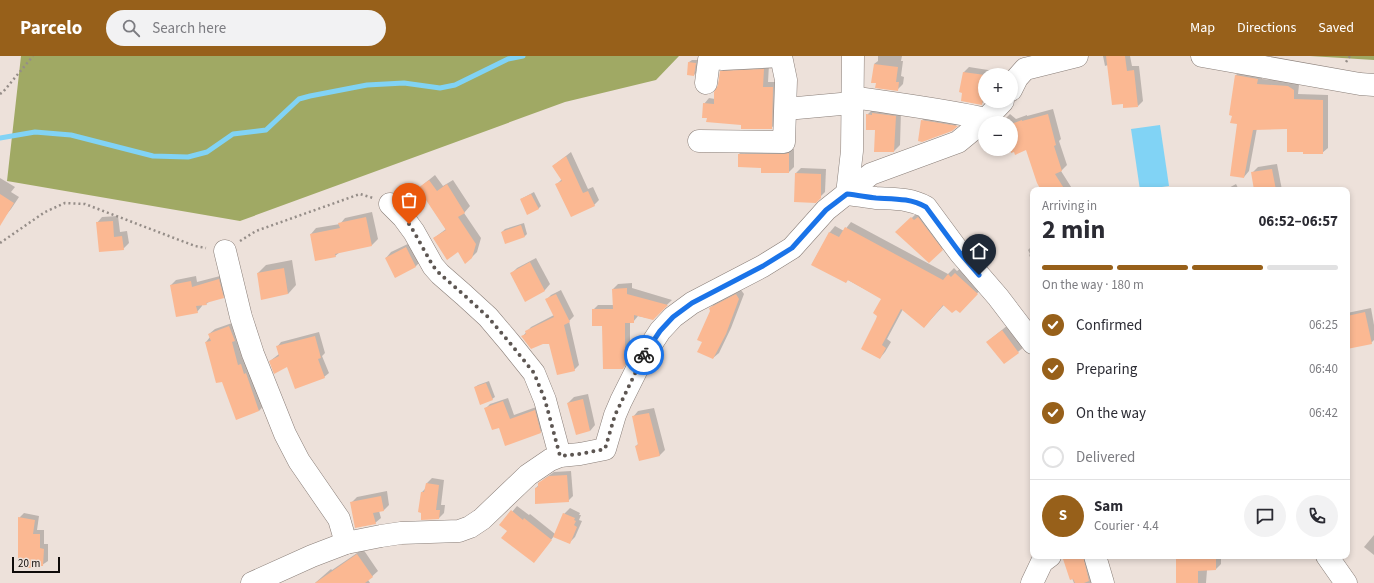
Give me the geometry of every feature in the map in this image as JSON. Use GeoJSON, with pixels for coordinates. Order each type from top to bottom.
{"type":"FeatureCollection","features":[{"type":"Feature","properties":{"kind":"street"},"geometry":{"type":"LineString","coordinates":[[699,141],[784,142],[786,80],[781,56],[724,59],[715,58],[709,60],[706,83]]}},
{"type":"Feature","properties":{"kind":"street"},"geometry":{"type":"LineString","coordinates":[[847,194],[852,150],[853,56]]}},
{"type":"Feature","properties":{"kind":"street"},"geometry":{"type":"LineString","coordinates":[[1018,76],[1025,69],[1077,56]]}},
{"type":"Feature","properties":{"kind":"street"},"geometry":{"type":"LineString","coordinates":[[1202,56],[1374,85]]}},
{"type":"Feature","properties":{"kind":"street"},"geometry":{"type":"LineString","coordinates":[[786,109],[852,100],[958,113],[978,118]]}},
{"type":"Feature","properties":{"kind":"street"},"geometry":{"type":"LineString","coordinates":[[990,116],[997,108]]}},
{"type":"Feature","properties":{"kind":"street"},"geometry":{"type":"LineString","coordinates":[[252,583],[312,556],[346,543],[401,533],[459,531],[470,527],[482,519],[528,475],[550,460],[560,456],[605,449],[615,415],[633,375],[651,343],[673,317],[692,303],[763,266],[792,248],[826,210],[847,194],[863,179],[871,174],[958,142],[978,126]]}},
{"type":"Feature","properties":{"kind":"street"},"geometry":{"type":"LineString","coordinates":[[847,194],[875,198],[903,199],[926,207],[960,253],[998,297],[1030,338]]}},
{"type":"Feature","properties":{"kind":"street"},"geometry":{"type":"LineString","coordinates":[[390,204],[403,217],[414,232],[433,266],[488,317],[534,373],[545,400],[560,456]]}},
{"type":"Feature","properties":{"kind":"street"},"geometry":{"type":"LineString","coordinates":[[225,251],[241,317],[251,347],[286,434],[299,461],[339,519],[346,543]]}},
{"type":"Feature","properties":{"kind":"street"},"geometry":{"type":"LineString","coordinates":[[1032,583],[1042,562],[1046,559]]}},
{"type":"Feature","properties":{"kind":"street"},"geometry":{"type":"LineString","coordinates":[[1096,559],[1103,583]]}},
{"type":"Feature","properties":{"kind":"street"},"geometry":{"type":"LineString","coordinates":[[1329,559],[1346,583]]}},
{"type":"Feature","properties":{"kind":"path"},"geometry":{"type":"LineString","coordinates":[[0,94],[33,56]]}},
{"type":"Feature","properties":{"kind":"path"},"geometry":{"type":"LineString","coordinates":[[0,243],[45,212],[66,203],[85,204],[195,246],[225,251],[256,231],[360,194],[390,204]]}},
{"type":"Feature","properties":{"kind":"green space"},"geometry":{"type":"Polygon","coordinates":[[[21,56],[679,56],[656,80],[565,102],[240,221],[7,181],[21,56]]]}},
{"type":"Feature","properties":{"kind":"green space"},"geometry":{"type":"Polygon","coordinates":[[[1310,56],[1374,56],[1374,60],[1310,56]]]}},
{"type":"Feature","properties":{"kind":"water"},"geometry":{"type":"Polygon","coordinates":[[[1160,125],[1169,186],[1140,187],[1131,129],[1160,125]]]}},
{"type":"Feature","properties":{"kind":"building"},"geometry":{"type":"Polygon","coordinates":[[[1106,56],[1125,56],[1127,71],[1134,70],[1138,107],[1123,108],[1123,104],[1112,105],[1106,56]]]}},
{"type":"Feature","properties":{"kind":"building"},"geometry":{"type":"Polygon","coordinates":[[[688,62],[696,63],[694,76],[687,75],[688,62]]]}},
{"type":"Feature","properties":{"kind":"building"},"geometry":{"type":"Polygon","coordinates":[[[874,64],[898,67],[896,82],[899,82],[898,91],[875,88],[876,83],[871,83],[874,64]]]}},
{"type":"Feature","properties":{"kind":"building"},"geometry":{"type":"Polygon","coordinates":[[[764,69],[763,87],[773,87],[772,129],[741,129],[741,125],[706,122],[707,118],[702,118],[703,103],[714,104],[714,92],[718,85],[720,71],[764,69]]]}},
{"type":"Feature","properties":{"kind":"building"},"geometry":{"type":"Polygon","coordinates":[[[963,72],[978,74],[978,104],[961,101],[962,93],[959,92],[963,72]]]}},
{"type":"Feature","properties":{"kind":"building"},"geometry":{"type":"Polygon","coordinates":[[[1235,75],[1258,79],[1257,84],[1288,86],[1294,90],[1294,99],[1323,100],[1323,154],[1287,152],[1287,129],[1253,130],[1244,178],[1230,176],[1237,124],[1230,123],[1232,116],[1229,115],[1235,75]]]}},
{"type":"Feature","properties":{"kind":"building"},"geometry":{"type":"Polygon","coordinates":[[[872,113],[896,116],[894,152],[874,152],[875,130],[866,130],[866,114],[872,115],[872,113]]]}},
{"type":"Feature","properties":{"kind":"building"},"geometry":{"type":"Polygon","coordinates":[[[1048,114],[1056,145],[1054,146],[1062,171],[1055,174],[1063,187],[1039,187],[1026,150],[1018,154],[1018,121],[1048,114]]]}},
{"type":"Feature","properties":{"kind":"building"},"geometry":{"type":"Polygon","coordinates":[[[921,120],[958,126],[952,131],[922,142],[918,141],[921,120]]]}},
{"type":"Feature","properties":{"kind":"building"},"geometry":{"type":"Polygon","coordinates":[[[789,153],[789,173],[761,173],[761,168],[738,167],[738,154],[789,153]]]}},
{"type":"Feature","properties":{"kind":"building"},"geometry":{"type":"Polygon","coordinates":[[[566,156],[583,193],[588,191],[595,206],[571,217],[555,184],[562,181],[552,166],[566,156]]]}},
{"type":"Feature","properties":{"kind":"building"},"geometry":{"type":"Polygon","coordinates":[[[1272,169],[1275,187],[1254,187],[1251,172],[1272,169]]]}},
{"type":"Feature","properties":{"kind":"building"},"geometry":{"type":"Polygon","coordinates":[[[795,173],[821,174],[821,198],[816,203],[794,202],[795,173]]]}},
{"type":"Feature","properties":{"kind":"building"},"geometry":{"type":"Polygon","coordinates":[[[429,180],[437,191],[447,184],[465,213],[458,217],[476,244],[472,258],[465,264],[458,252],[447,260],[433,238],[446,230],[418,188],[429,180]]]}},
{"type":"Feature","properties":{"kind":"building"},"geometry":{"type":"Polygon","coordinates":[[[0,194],[14,203],[0,226],[0,194]]]}},
{"type":"Feature","properties":{"kind":"building"},"geometry":{"type":"Polygon","coordinates":[[[531,194],[539,209],[527,215],[520,199],[531,194]]]}},
{"type":"Feature","properties":{"kind":"building"},"geometry":{"type":"Polygon","coordinates":[[[366,217],[372,246],[335,254],[336,257],[315,261],[310,234],[340,228],[338,223],[366,217]]]}},
{"type":"Feature","properties":{"kind":"building"},"geometry":{"type":"Polygon","coordinates":[[[911,217],[914,220],[918,217],[943,250],[929,263],[895,232],[911,217]]]}},
{"type":"Feature","properties":{"kind":"building"},"geometry":{"type":"Polygon","coordinates":[[[113,221],[114,237],[122,236],[124,250],[99,252],[96,222],[113,221]]]}},
{"type":"Feature","properties":{"kind":"building"},"geometry":{"type":"Polygon","coordinates":[[[521,225],[525,237],[505,244],[501,232],[521,225]]]}},
{"type":"Feature","properties":{"kind":"building"},"geometry":{"type":"Polygon","coordinates":[[[845,227],[943,280],[948,274],[951,277],[955,273],[978,294],[960,313],[956,310],[952,313],[943,305],[924,328],[901,309],[882,345],[886,348],[880,359],[861,349],[876,319],[877,316],[873,313],[881,299],[848,280],[846,283],[811,265],[829,232],[839,237],[845,227]]]}},
{"type":"Feature","properties":{"kind":"building"},"geometry":{"type":"Polygon","coordinates":[[[406,247],[416,267],[395,278],[385,258],[406,247]]]}},
{"type":"Feature","properties":{"kind":"building"},"geometry":{"type":"Polygon","coordinates":[[[530,262],[545,291],[525,302],[510,273],[530,262]]]}},
{"type":"Feature","properties":{"kind":"building"},"geometry":{"type":"Polygon","coordinates":[[[284,268],[288,294],[261,300],[257,273],[284,268]]]}},
{"type":"Feature","properties":{"kind":"building"},"geometry":{"type":"Polygon","coordinates":[[[219,279],[224,298],[206,303],[207,305],[196,306],[198,313],[176,317],[170,285],[191,281],[192,287],[219,279]]]}},
{"type":"Feature","properties":{"kind":"building"},"geometry":{"type":"Polygon","coordinates":[[[627,288],[627,294],[668,305],[653,320],[634,315],[634,323],[625,323],[625,365],[623,369],[603,369],[602,326],[592,326],[592,309],[613,309],[612,289],[627,288]]]}},
{"type":"Feature","properties":{"kind":"building"},"geometry":{"type":"Polygon","coordinates":[[[556,294],[570,322],[564,325],[575,371],[557,375],[549,344],[543,344],[531,349],[521,336],[526,334],[525,331],[554,317],[545,299],[556,294]]]}},
{"type":"Feature","properties":{"kind":"building"},"geometry":{"type":"Polygon","coordinates":[[[736,294],[739,299],[726,334],[713,359],[697,352],[702,342],[697,340],[710,311],[709,308],[736,294]]]}},
{"type":"Feature","properties":{"kind":"building"},"geometry":{"type":"Polygon","coordinates":[[[1365,312],[1372,344],[1350,348],[1350,315],[1365,312]]]}},
{"type":"Feature","properties":{"kind":"building"},"geometry":{"type":"Polygon","coordinates":[[[229,326],[235,341],[232,342],[238,365],[241,364],[244,374],[246,373],[259,411],[236,420],[222,382],[216,383],[205,342],[211,341],[208,334],[229,326]]]}},
{"type":"Feature","properties":{"kind":"building"},"geometry":{"type":"Polygon","coordinates":[[[1002,330],[1019,353],[1004,364],[986,342],[1002,330]]]}},
{"type":"Feature","properties":{"kind":"building"},"geometry":{"type":"Polygon","coordinates":[[[315,336],[321,358],[318,359],[325,378],[295,389],[287,367],[274,374],[269,361],[279,356],[276,346],[315,336]]]}},
{"type":"Feature","properties":{"kind":"building"},"geometry":{"type":"Polygon","coordinates":[[[486,383],[493,400],[480,405],[474,387],[486,383]]]}},
{"type":"Feature","properties":{"kind":"building"},"geometry":{"type":"Polygon","coordinates":[[[583,399],[590,431],[576,435],[567,403],[583,399]]]}},
{"type":"Feature","properties":{"kind":"building"},"geometry":{"type":"Polygon","coordinates":[[[503,401],[510,419],[535,410],[541,433],[505,446],[499,428],[492,430],[484,408],[503,401]]]}},
{"type":"Feature","properties":{"kind":"building"},"geometry":{"type":"Polygon","coordinates":[[[649,413],[660,456],[639,461],[635,446],[638,445],[632,416],[649,413]]]}},
{"type":"Feature","properties":{"kind":"building"},"geometry":{"type":"Polygon","coordinates":[[[567,475],[569,502],[535,504],[535,488],[538,487],[538,483],[549,476],[567,475]]]}},
{"type":"Feature","properties":{"kind":"building"},"geometry":{"type":"Polygon","coordinates":[[[426,483],[439,485],[436,510],[440,510],[439,519],[421,520],[421,513],[418,512],[421,492],[424,492],[426,483]]]}},
{"type":"Feature","properties":{"kind":"building"},"geometry":{"type":"Polygon","coordinates":[[[381,496],[384,511],[373,513],[376,524],[355,528],[350,502],[381,496]]]}},
{"type":"Feature","properties":{"kind":"building"},"geometry":{"type":"Polygon","coordinates":[[[511,510],[523,520],[524,518],[552,540],[534,563],[501,538],[507,531],[499,525],[511,510]]]}},
{"type":"Feature","properties":{"kind":"building"},"geometry":{"type":"Polygon","coordinates":[[[563,513],[575,518],[574,520],[576,521],[574,525],[577,527],[570,544],[553,537],[563,513]]]}},
{"type":"Feature","properties":{"kind":"building"},"geometry":{"type":"Polygon","coordinates":[[[18,517],[35,520],[33,534],[40,534],[40,548],[44,549],[43,566],[40,566],[40,568],[20,568],[20,560],[18,560],[18,517]]]}},
{"type":"Feature","properties":{"kind":"building"},"geometry":{"type":"Polygon","coordinates":[[[357,554],[373,577],[365,583],[315,583],[357,554]]]}},
{"type":"Feature","properties":{"kind":"building"},"geometry":{"type":"Polygon","coordinates":[[[1063,559],[1084,559],[1089,581],[1084,583],[1075,583],[1073,579],[1070,580],[1063,559]]]}},
{"type":"Feature","properties":{"kind":"building"},"geometry":{"type":"Polygon","coordinates":[[[1176,559],[1216,559],[1216,570],[1198,571],[1198,583],[1176,583],[1176,559]]]}},
{"type":"Feature","properties":{"kind":"waterway"},"geometry":{"type":"LineString","coordinates":[[0,138],[35,132],[71,135],[153,156],[188,157],[207,152],[233,134],[266,130],[299,99],[367,85],[404,83],[440,88],[455,85],[508,59],[523,56]]}},
{"type":"Feature","properties":{"kind":"way so far"},"geometry":{"type":"LineString","coordinates":[[409,224],[433,266],[488,317],[534,373],[545,400],[560,456],[605,449],[615,415],[633,375],[644,355]]}},
{"type":"Feature","properties":{"kind":"route"},"geometry":{"type":"LineString","coordinates":[[644,355],[660,331],[673,317],[692,303],[763,266],[792,248],[826,210],[847,194],[875,198],[903,199],[926,207],[960,253],[979,275]]}}]}
